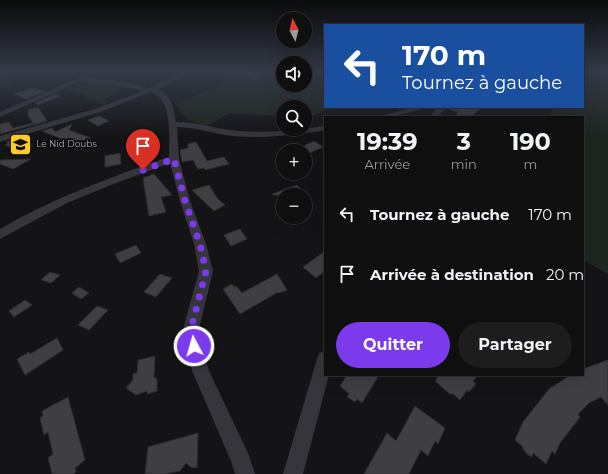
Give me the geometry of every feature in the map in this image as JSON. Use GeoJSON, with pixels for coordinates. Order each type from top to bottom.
{"type":"FeatureCollection","features":[{"type":"Feature","properties":{"kind":"street"},"geometry":{"type":"LineString","coordinates":[[0,115],[49,93]]}},
{"type":"Feature","properties":{"kind":"street"},"geometry":{"type":"LineString","coordinates":[[0,139],[84,114],[142,93]]}},
{"type":"Feature","properties":{"kind":"street"},"geometry":{"type":"LineString","coordinates":[[163,94],[169,106],[173,124],[174,159],[185,201],[200,244],[206,271],[190,333],[202,373],[241,460],[245,474]]}},
{"type":"Feature","properties":{"kind":"street"},"geometry":{"type":"LineString","coordinates":[[386,116],[421,108]]}},
{"type":"Feature","properties":{"kind":"street"},"geometry":{"type":"LineString","coordinates":[[434,116],[441,108]]}},
{"type":"Feature","properties":{"kind":"street"},"geometry":{"type":"LineString","coordinates":[[173,124],[190,124],[230,133],[250,134],[287,133],[324,128]]}},
{"type":"Feature","properties":{"kind":"street"},"geometry":{"type":"LineString","coordinates":[[0,235],[20,222],[52,206],[174,159]]}},
{"type":"Feature","properties":{"kind":"street"},"geometry":{"type":"LineString","coordinates":[[293,474],[324,363]]}},
{"type":"Feature","properties":{"kind":"shaded area"},"geometry":{"type":"Polygon","coordinates":[[[77,93],[115,93],[104,101],[107,102],[105,105],[77,93]]]}},
{"type":"Feature","properties":{"kind":"shaded area"},"geometry":{"type":"Polygon","coordinates":[[[202,93],[324,93],[324,108],[330,108],[312,116],[312,100],[276,100],[276,116],[230,113],[206,127],[188,119],[176,104],[202,93]]]}},
{"type":"Feature","properties":{"kind":"shaded area"},"geometry":{"type":"Polygon","coordinates":[[[584,93],[608,93],[608,274],[584,261],[584,116],[549,116],[553,108],[584,108],[584,93]]]}},
{"type":"Feature","properties":{"kind":"building"},"geometry":{"type":"Polygon","coordinates":[[[16,93],[41,93],[26,99],[14,94],[16,93]]]}},
{"type":"Feature","properties":{"kind":"building"},"geometry":{"type":"Polygon","coordinates":[[[55,94],[61,96],[38,105],[35,103],[55,94]]]}},
{"type":"Feature","properties":{"kind":"building"},"geometry":{"type":"Polygon","coordinates":[[[38,107],[47,121],[0,134],[0,124],[9,122],[13,128],[33,123],[28,116],[28,110],[38,107]]]}},
{"type":"Feature","properties":{"kind":"building"},"geometry":{"type":"Polygon","coordinates":[[[481,108],[472,116],[462,116],[456,114],[458,112],[449,109],[481,108]]]}},
{"type":"Feature","properties":{"kind":"building"},"geometry":{"type":"Polygon","coordinates":[[[99,116],[109,121],[98,126],[88,120],[99,116]]]}},
{"type":"Feature","properties":{"kind":"building"},"geometry":{"type":"Polygon","coordinates":[[[72,124],[69,130],[91,138],[77,145],[42,131],[52,128],[55,132],[72,124]]]}},
{"type":"Feature","properties":{"kind":"building"},"geometry":{"type":"Polygon","coordinates":[[[24,136],[32,146],[18,150],[5,145],[8,143],[6,142],[24,136]]]}},
{"type":"Feature","properties":{"kind":"building"},"geometry":{"type":"Polygon","coordinates":[[[314,141],[323,147],[312,152],[312,144],[307,144],[314,141]]]}},
{"type":"Feature","properties":{"kind":"building"},"geometry":{"type":"Polygon","coordinates":[[[196,142],[207,161],[224,157],[229,164],[205,170],[204,168],[198,169],[193,160],[182,162],[180,150],[188,148],[188,144],[196,142]]]}},
{"type":"Feature","properties":{"kind":"building"},"geometry":{"type":"Polygon","coordinates":[[[120,153],[121,164],[105,167],[105,156],[120,153]]]}},
{"type":"Feature","properties":{"kind":"building"},"geometry":{"type":"Polygon","coordinates":[[[31,159],[13,169],[0,164],[0,160],[31,159]]]}},
{"type":"Feature","properties":{"kind":"building"},"geometry":{"type":"Polygon","coordinates":[[[154,174],[172,195],[161,197],[166,212],[149,216],[143,178],[154,174]]]}},
{"type":"Feature","properties":{"kind":"building"},"geometry":{"type":"Polygon","coordinates":[[[209,185],[217,198],[225,205],[214,211],[192,190],[209,185]]]}},
{"type":"Feature","properties":{"kind":"building"},"geometry":{"type":"Polygon","coordinates":[[[297,185],[300,188],[289,188],[297,185]]]}},
{"type":"Feature","properties":{"kind":"building"},"geometry":{"type":"Polygon","coordinates":[[[240,229],[247,239],[231,246],[224,235],[240,229]]]}},
{"type":"Feature","properties":{"kind":"building"},"geometry":{"type":"Polygon","coordinates":[[[136,245],[141,253],[120,263],[115,254],[136,245]]]}},
{"type":"Feature","properties":{"kind":"building"},"geometry":{"type":"Polygon","coordinates":[[[324,252],[324,272],[316,278],[303,267],[324,252]]]}},
{"type":"Feature","properties":{"kind":"building"},"geometry":{"type":"Polygon","coordinates":[[[50,272],[60,275],[51,283],[41,280],[50,272]]]}},
{"type":"Feature","properties":{"kind":"building"},"geometry":{"type":"Polygon","coordinates":[[[160,274],[172,278],[156,297],[144,292],[160,274]]]}},
{"type":"Feature","properties":{"kind":"building"},"geometry":{"type":"Polygon","coordinates":[[[277,274],[287,290],[278,292],[240,314],[223,289],[232,284],[242,293],[277,274]]]}},
{"type":"Feature","properties":{"kind":"building"},"geometry":{"type":"Polygon","coordinates":[[[79,287],[89,293],[81,299],[72,293],[79,287]]]}},
{"type":"Feature","properties":{"kind":"building"},"geometry":{"type":"Polygon","coordinates":[[[25,300],[32,305],[14,317],[9,311],[25,300]]]}},
{"type":"Feature","properties":{"kind":"building"},"geometry":{"type":"Polygon","coordinates":[[[97,306],[108,310],[89,330],[78,325],[97,306]]]}},
{"type":"Feature","properties":{"kind":"building"},"geometry":{"type":"Polygon","coordinates":[[[57,338],[63,350],[25,375],[17,359],[29,352],[30,354],[57,338]]]}},
{"type":"Feature","properties":{"kind":"building"},"geometry":{"type":"Polygon","coordinates":[[[155,356],[154,377],[157,379],[157,391],[147,394],[147,391],[136,395],[126,388],[133,380],[133,374],[137,373],[138,360],[155,356]]]}},
{"type":"Feature","properties":{"kind":"building"},"geometry":{"type":"Polygon","coordinates":[[[608,360],[608,405],[601,397],[589,403],[578,414],[580,417],[560,443],[555,454],[552,451],[546,464],[533,453],[532,457],[527,454],[523,447],[515,440],[523,422],[549,389],[569,376],[584,376],[584,369],[608,360]]]}},
{"type":"Feature","properties":{"kind":"building"},"geometry":{"type":"Polygon","coordinates":[[[346,376],[378,376],[362,403],[357,399],[355,402],[347,397],[349,394],[340,386],[346,376]]]}},
{"type":"Feature","properties":{"kind":"building"},"geometry":{"type":"Polygon","coordinates":[[[438,376],[477,376],[473,381],[476,384],[469,392],[467,390],[460,400],[452,393],[451,395],[435,381],[438,376]]]}},
{"type":"Feature","properties":{"kind":"building"},"geometry":{"type":"Polygon","coordinates":[[[68,397],[85,460],[75,468],[76,472],[73,474],[52,474],[48,458],[53,454],[48,432],[44,435],[40,418],[43,416],[42,411],[68,397]]]}},
{"type":"Feature","properties":{"kind":"building"},"geometry":{"type":"Polygon","coordinates":[[[415,406],[445,428],[438,444],[435,441],[428,456],[421,450],[409,474],[364,474],[387,433],[396,441],[415,406]]]}},
{"type":"Feature","properties":{"kind":"building"},"geometry":{"type":"Polygon","coordinates":[[[198,433],[197,467],[192,468],[186,463],[180,471],[165,474],[145,474],[148,447],[198,433]]]}},
{"type":"Feature","properties":{"kind":"place","name":"Le Nid Doubs"},"geometry":{"type":"Point","coordinates":[21,144]}},
{"type":"Feature","properties":{"kind":"route"},"geometry":{"type":"LineString","coordinates":[[143,170],[174,159],[185,201],[200,244],[206,271],[190,333],[194,346]]}}]}
